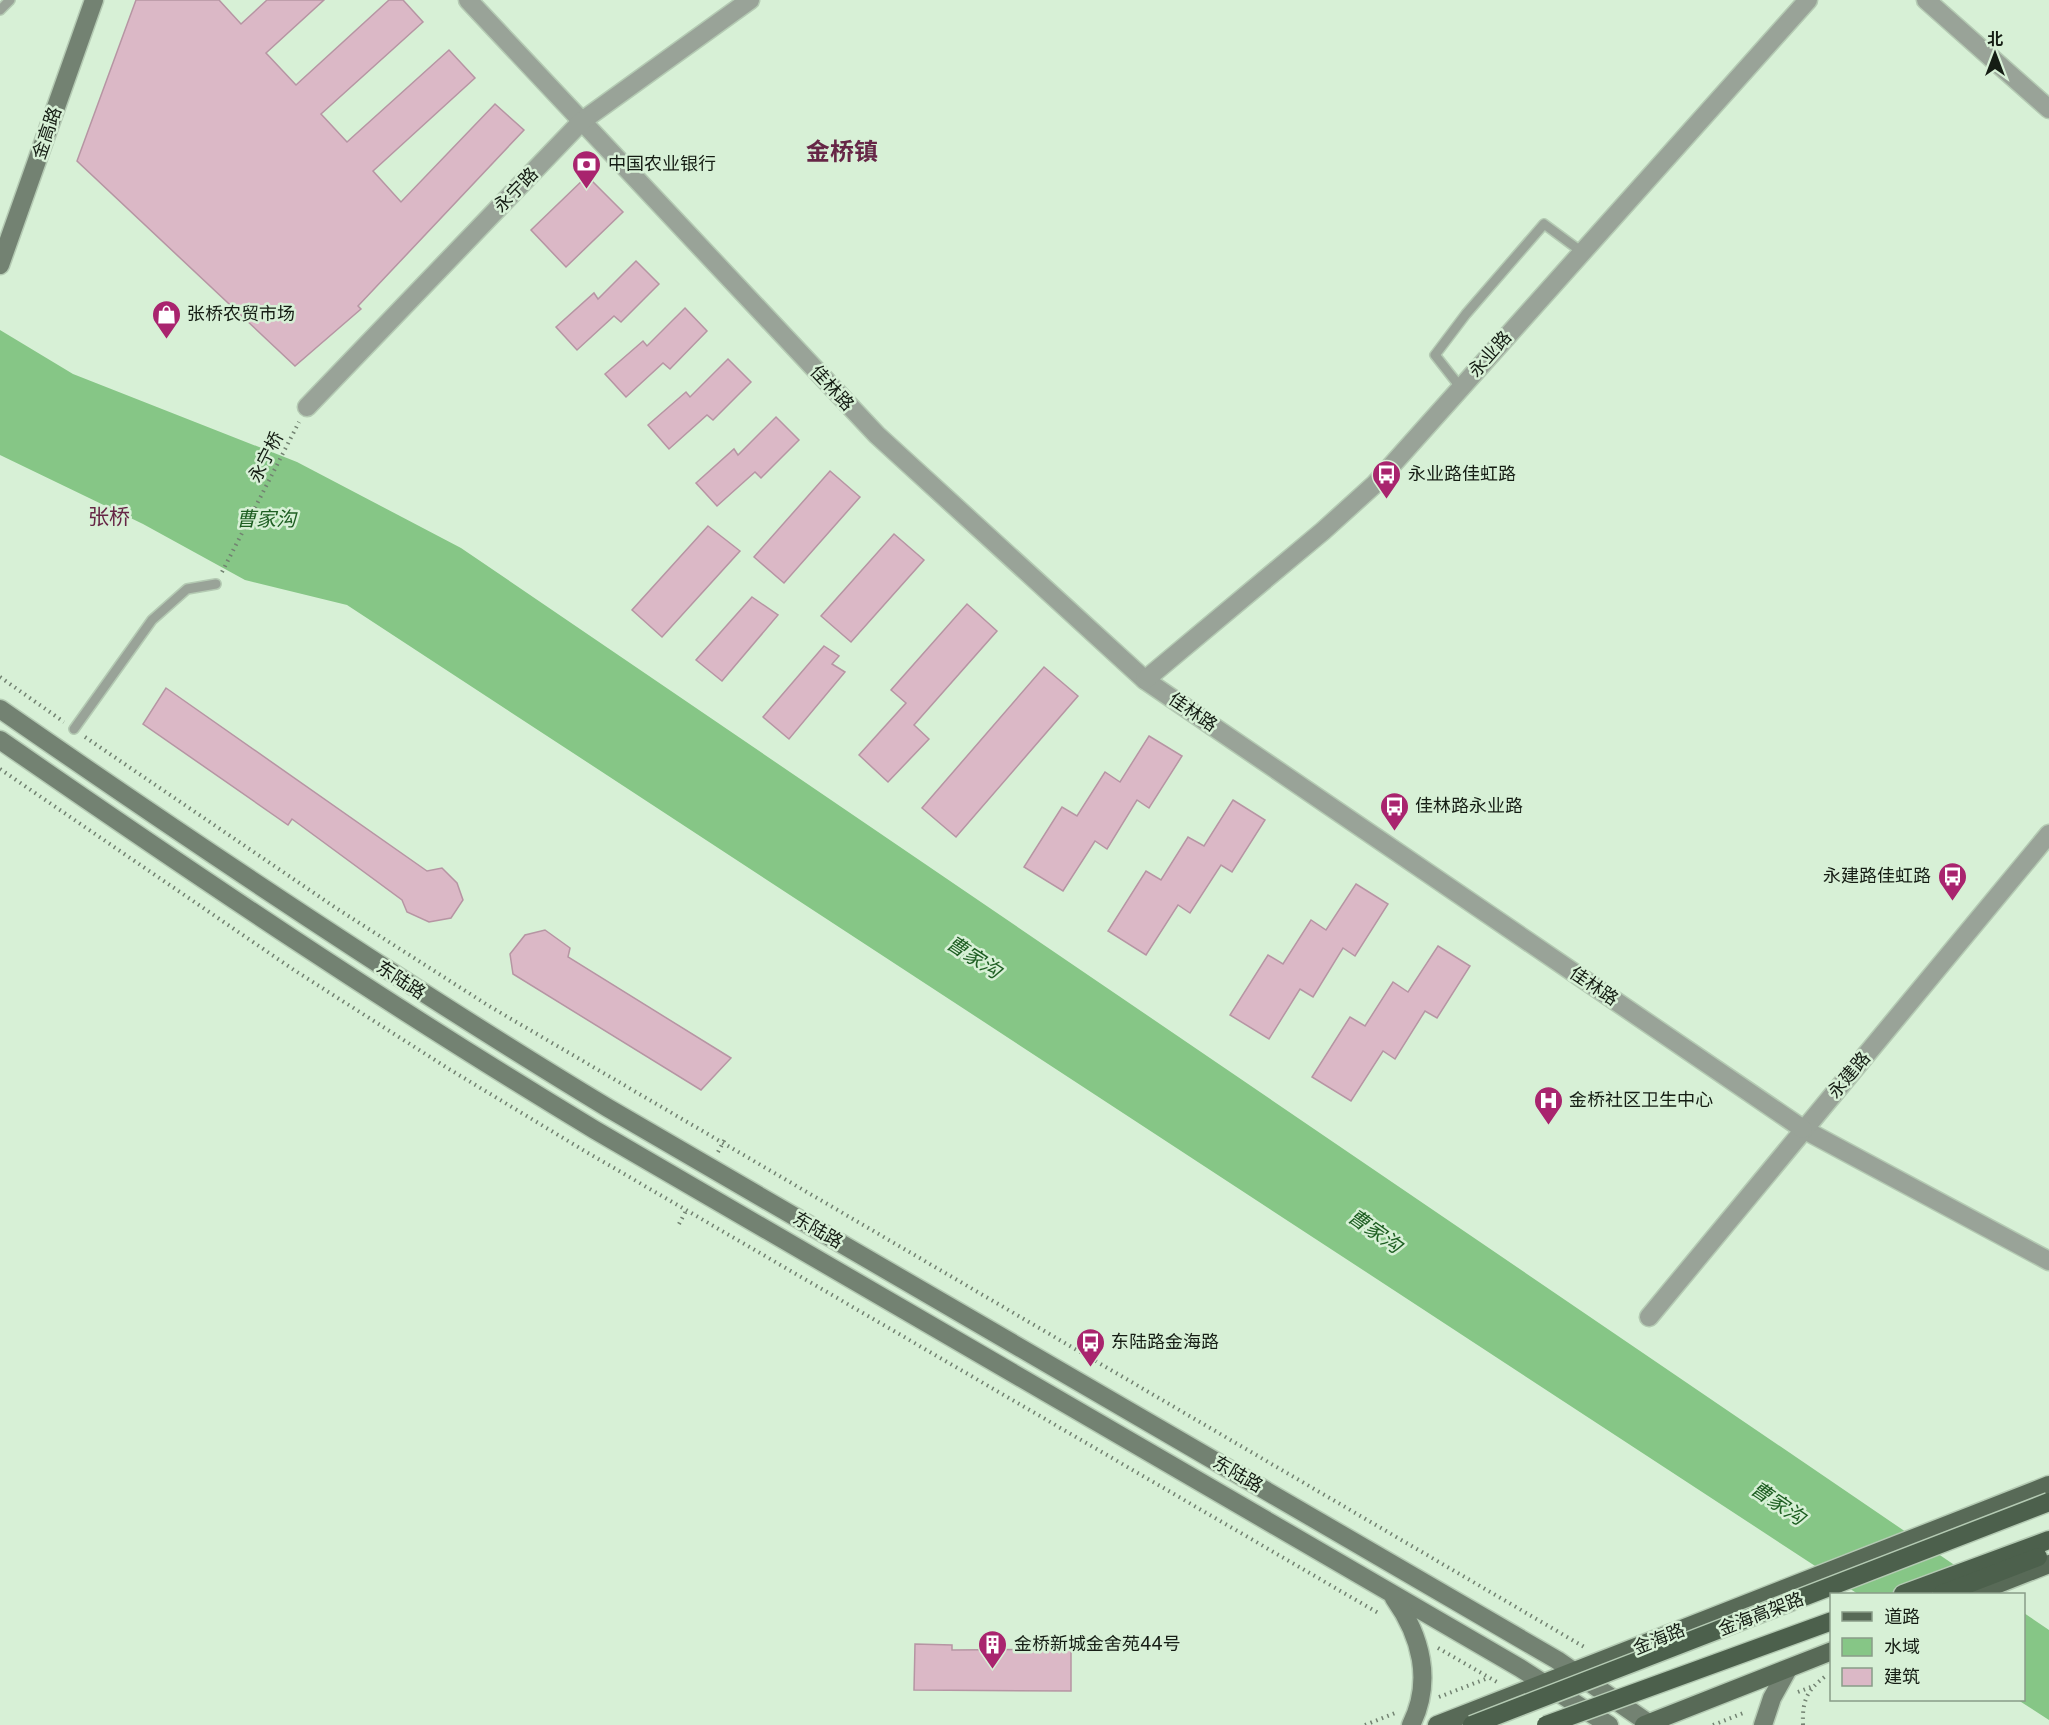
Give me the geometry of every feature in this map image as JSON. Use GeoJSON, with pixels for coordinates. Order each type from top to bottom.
{"type":"FeatureCollection","features":[{"type":"Feature","properties":{"kind":"highway","name":"金海高架路"},"geometry":{"type":"LineString","coordinates":[[1472,1725],[2049,1502]]}},
{"type":"Feature","properties":{"kind":"highway"},"geometry":{"type":"LineString","coordinates":[[1906,1593],[2049,1540]]}},
{"type":"Feature","properties":{"kind":"highway"},"geometry":{"type":"LineString","coordinates":[[1945,1593],[2049,1552]]}},
{"type":"Feature","properties":{"kind":"highway","name":"金海高架路"},"geometry":{"type":"LineString","coordinates":[[1546,1725],[1830,1622]]}},
{"type":"Feature","properties":{"kind":"highway"},"geometry":{"type":"LineString","coordinates":[[1559,1725],[1830,1633]]}},
{"type":"Feature","properties":{"kind":"main road","name":"金高路"},"geometry":{"type":"LineString","coordinates":[[0,265],[94,0]]}},
{"type":"Feature","properties":{"kind":"main road","name":"东陆路"},"geometry":{"type":"LineString","coordinates":[[0,709],[274,897],[475,1028],[1574,1672],[1648,1724]]}},
{"type":"Feature","properties":{"kind":"main road","name":"东陆路"},"geometry":{"type":"LineString","coordinates":[[0,740],[307,950],[461,1049],[595,1130],[1390,1592],[1545,1684],[1609,1725]]}},
{"type":"Feature","properties":{"kind":"main road","name":"金海路"},"geometry":{"type":"LineString","coordinates":[[1437,1725],[2049,1485]]}},
{"type":"Feature","properties":{"kind":"main road"},"geometry":{"type":"LineString","coordinates":[[1976,1593],[2049,1564]]}},
{"type":"Feature","properties":{"kind":"main road"},"geometry":{"type":"LineString","coordinates":[[1390,1592],[1408,1618],[1420,1651],[1422,1685],[1411,1725]]}},
{"type":"Feature","properties":{"kind":"main road"},"geometry":{"type":"LineString","coordinates":[[1648,1724],[1787,1671],[1830,1652]]}},
{"type":"Feature","properties":{"kind":"main road"},"geometry":{"type":"LineString","coordinates":[[1763,1725],[1772,1698],[1787,1671]]}},
{"type":"Feature","properties":{"kind":"street","name":"佳林路"},"geometry":{"type":"LineString","coordinates":[[468,0],[877,435],[1145,680],[1803,1129],[2049,1261]]}},
{"type":"Feature","properties":{"kind":"street","name":"永宁路"},"geometry":{"type":"LineString","coordinates":[[307,407],[582,121],[750,0]]}},
{"type":"Feature","properties":{"kind":"street","name":"永业路"},"geometry":{"type":"LineString","coordinates":[[1145,680],[1351,507],[1375,484],[1808,0]]}},
{"type":"Feature","properties":{"kind":"street"},"geometry":{"type":"LineString","coordinates":[[1926,0],[2049,109]]}},
{"type":"Feature","properties":{"kind":"street","name":"永建路"},"geometry":{"type":"LineString","coordinates":[[1649,1317],[2049,834]]}},
{"type":"Feature","properties":{"kind":"lane"},"geometry":{"type":"LineString","coordinates":[[0,10],[10,0]]}},
{"type":"Feature","properties":{"kind":"lane"},"geometry":{"type":"LineString","coordinates":[[1461,388],[1435,355],[1466,314],[1544,224],[1582,252]]}},
{"type":"Feature","properties":{"kind":"lane"},"geometry":{"type":"LineString","coordinates":[[74,729],[152,620],[187,589],[216,584]]}},
{"type":"Feature","properties":{"kind":"path","name":"永宁桥"},"geometry":{"type":"LineString","coordinates":[[216,584],[307,407]]}},
{"type":"Feature","properties":{"kind":"path"},"geometry":{"type":"LineString","coordinates":[[0,677],[317,895],[489,1006],[631,1092],[1607,1660]]}},
{"type":"Feature","properties":{"kind":"path"},"geometry":{"type":"LineString","coordinates":[[1803,1725],[1803,1711],[1811,1687],[1830,1673]]}},
{"type":"Feature","properties":{"kind":"path"},"geometry":{"type":"LineString","coordinates":[[1705,1702],[1737,1716]]}},
{"type":"Feature","properties":{"kind":"water","name":"曹家沟"},"geometry":{"type":"Polygon","coordinates":[[[0,330],[73,374],[297,462],[461,548],[1996,1593],[1856,1593],[347,605],[245,580],[143,524],[0,455],[0,330]]]}},
{"type":"Feature","properties":{"kind":"water"},"geometry":{"type":"Polygon","coordinates":[[[2025,1614],[2049,1630],[2049,1720],[2020,1701],[2025,1701],[2025,1614]]]}},
{"type":"Feature","properties":{"kind":"building"},"geometry":{"type":"Polygon","coordinates":[[[136,0],[219,0],[241,24],[267,0],[324,0],[266,53],[296,85],[389,0],[403,0],[423,22],[321,114],[347,142],[449,50],[475,78],[373,171],[401,202],[495,104],[524,130],[358,306],[361,309],[295,366],[77,161],[136,0]]]}},
{"type":"Feature","properties":{"kind":"building"},"geometry":{"type":"Polygon","coordinates":[[[587,176],[623,212],[566,267],[531,230],[587,176]]]}},
{"type":"Feature","properties":{"kind":"building"},"geometry":{"type":"Polygon","coordinates":[[[636,261],[659,284],[621,322],[614,316],[577,350],[556,327],[594,293],[598,299],[636,261]]]}},
{"type":"Feature","properties":{"kind":"building"},"geometry":{"type":"Polygon","coordinates":[[[685,308],[707,331],[670,369],[663,363],[626,397],[605,374],[643,341],[647,346],[685,308]]]}},
{"type":"Feature","properties":{"kind":"building"},"geometry":{"type":"Polygon","coordinates":[[[728,359],[751,382],[713,420],[707,415],[669,449],[648,425],[686,392],[690,397],[728,359]]]}},
{"type":"Feature","properties":{"kind":"building"},"geometry":{"type":"Polygon","coordinates":[[[776,417],[799,440],[761,478],[755,472],[717,506],[696,483],[734,449],[738,455],[776,417]]]}},
{"type":"Feature","properties":{"kind":"building"},"geometry":{"type":"Polygon","coordinates":[[[830,471],[860,497],[784,583],[754,557],[830,471]]]}},
{"type":"Feature","properties":{"kind":"building"},"geometry":{"type":"Polygon","coordinates":[[[708,526],[740,551],[662,637],[632,610],[708,526]]]}},
{"type":"Feature","properties":{"kind":"building"},"geometry":{"type":"Polygon","coordinates":[[[894,534],[924,560],[851,642],[821,616],[894,534]]]}},
{"type":"Feature","properties":{"kind":"building"},"geometry":{"type":"Polygon","coordinates":[[[752,597],[778,615],[722,681],[696,660],[752,597]]]}},
{"type":"Feature","properties":{"kind":"building"},"geometry":{"type":"Polygon","coordinates":[[[967,604],[997,631],[914,725],[929,739],[888,782],[859,755],[906,703],[891,690],[967,604]]]}},
{"type":"Feature","properties":{"kind":"building"},"geometry":{"type":"Polygon","coordinates":[[[824,646],[839,656],[832,664],[845,672],[789,739],[763,717],[824,646]]]}},
{"type":"Feature","properties":{"kind":"building"},"geometry":{"type":"Polygon","coordinates":[[[1044,667],[1078,696],[956,837],[922,808],[1044,667]]]}},
{"type":"Feature","properties":{"kind":"building"},"geometry":{"type":"Polygon","coordinates":[[[166,688],[427,871],[442,868],[457,883],[463,900],[451,918],[429,922],[407,912],[402,900],[292,819],[288,825],[143,724],[166,688]]]}},
{"type":"Feature","properties":{"kind":"building"},"geometry":{"type":"Polygon","coordinates":[[[1149,736],[1182,756],[1149,808],[1137,800],[1107,849],[1095,841],[1063,891],[1024,867],[1062,807],[1077,816],[1105,772],[1120,782],[1149,736]]]}},
{"type":"Feature","properties":{"kind":"building"},"geometry":{"type":"Polygon","coordinates":[[[1233,800],[1265,820],[1232,872],[1221,865],[1190,913],[1178,905],[1146,955],[1108,931],[1146,871],[1161,880],[1188,837],[1204,846],[1233,800]]]}},
{"type":"Feature","properties":{"kind":"building"},"geometry":{"type":"Polygon","coordinates":[[[1356,884],[1388,904],[1355,956],[1343,948],[1313,997],[1300,989],[1269,1039],[1230,1015],[1268,955],[1283,964],[1311,920],[1326,930],[1356,884]]]}},
{"type":"Feature","properties":{"kind":"building"},"geometry":{"type":"Polygon","coordinates":[[[545,930],[570,948],[568,957],[731,1058],[701,1090],[513,974],[510,954],[525,935],[545,930]]]}},
{"type":"Feature","properties":{"kind":"building"},"geometry":{"type":"Polygon","coordinates":[[[1438,946],[1470,966],[1437,1018],[1425,1011],[1395,1059],[1383,1051],[1351,1101],[1312,1077],[1350,1017],[1365,1026],[1393,982],[1408,992],[1438,946]]]}},
{"type":"Feature","properties":{"kind":"building","name":"金桥新城金舍苑44号"},"geometry":{"type":"Polygon","coordinates":[[[915,1644],[952,1645],[952,1650],[1071,1649],[1071,1691],[914,1690],[915,1644]]]}},
{"type":"Feature","properties":{"kind":"place","name":"中国农业银行"},"geometry":{"type":"Point","coordinates":[587,190]}},
{"type":"Feature","properties":{"kind":"place","name":"张桥农贸市场"},"geometry":{"type":"Point","coordinates":[166,340]}},
{"type":"Feature","properties":{"kind":"place","name":"永业路佳虹路"},"geometry":{"type":"Point","coordinates":[1387,500]}},
{"type":"Feature","properties":{"kind":"place","name":"佳林路永业路"},"geometry":{"type":"Point","coordinates":[1394,832]}},
{"type":"Feature","properties":{"kind":"place","name":"永建路佳虹路"},"geometry":{"type":"Point","coordinates":[1952,902]}},
{"type":"Feature","properties":{"kind":"place","name":"金桥社区卫生中心"},"geometry":{"type":"Point","coordinates":[1548,1126]}},
{"type":"Feature","properties":{"kind":"place","name":"东陆路金海路"},"geometry":{"type":"Point","coordinates":[1090,1368]}},
{"type":"Feature","properties":{"kind":"place","name":"金桥新城金舍苑44号"},"geometry":{"type":"Point","coordinates":[993,1670]}},
{"type":"Feature","properties":{"kind":"district","name":"金桥镇"},"geometry":{"type":"Point","coordinates":[842,152]}},
{"type":"Feature","properties":{"kind":"district","name":"张桥"},"geometry":{"type":"Point","coordinates":[109,517]}}]}
